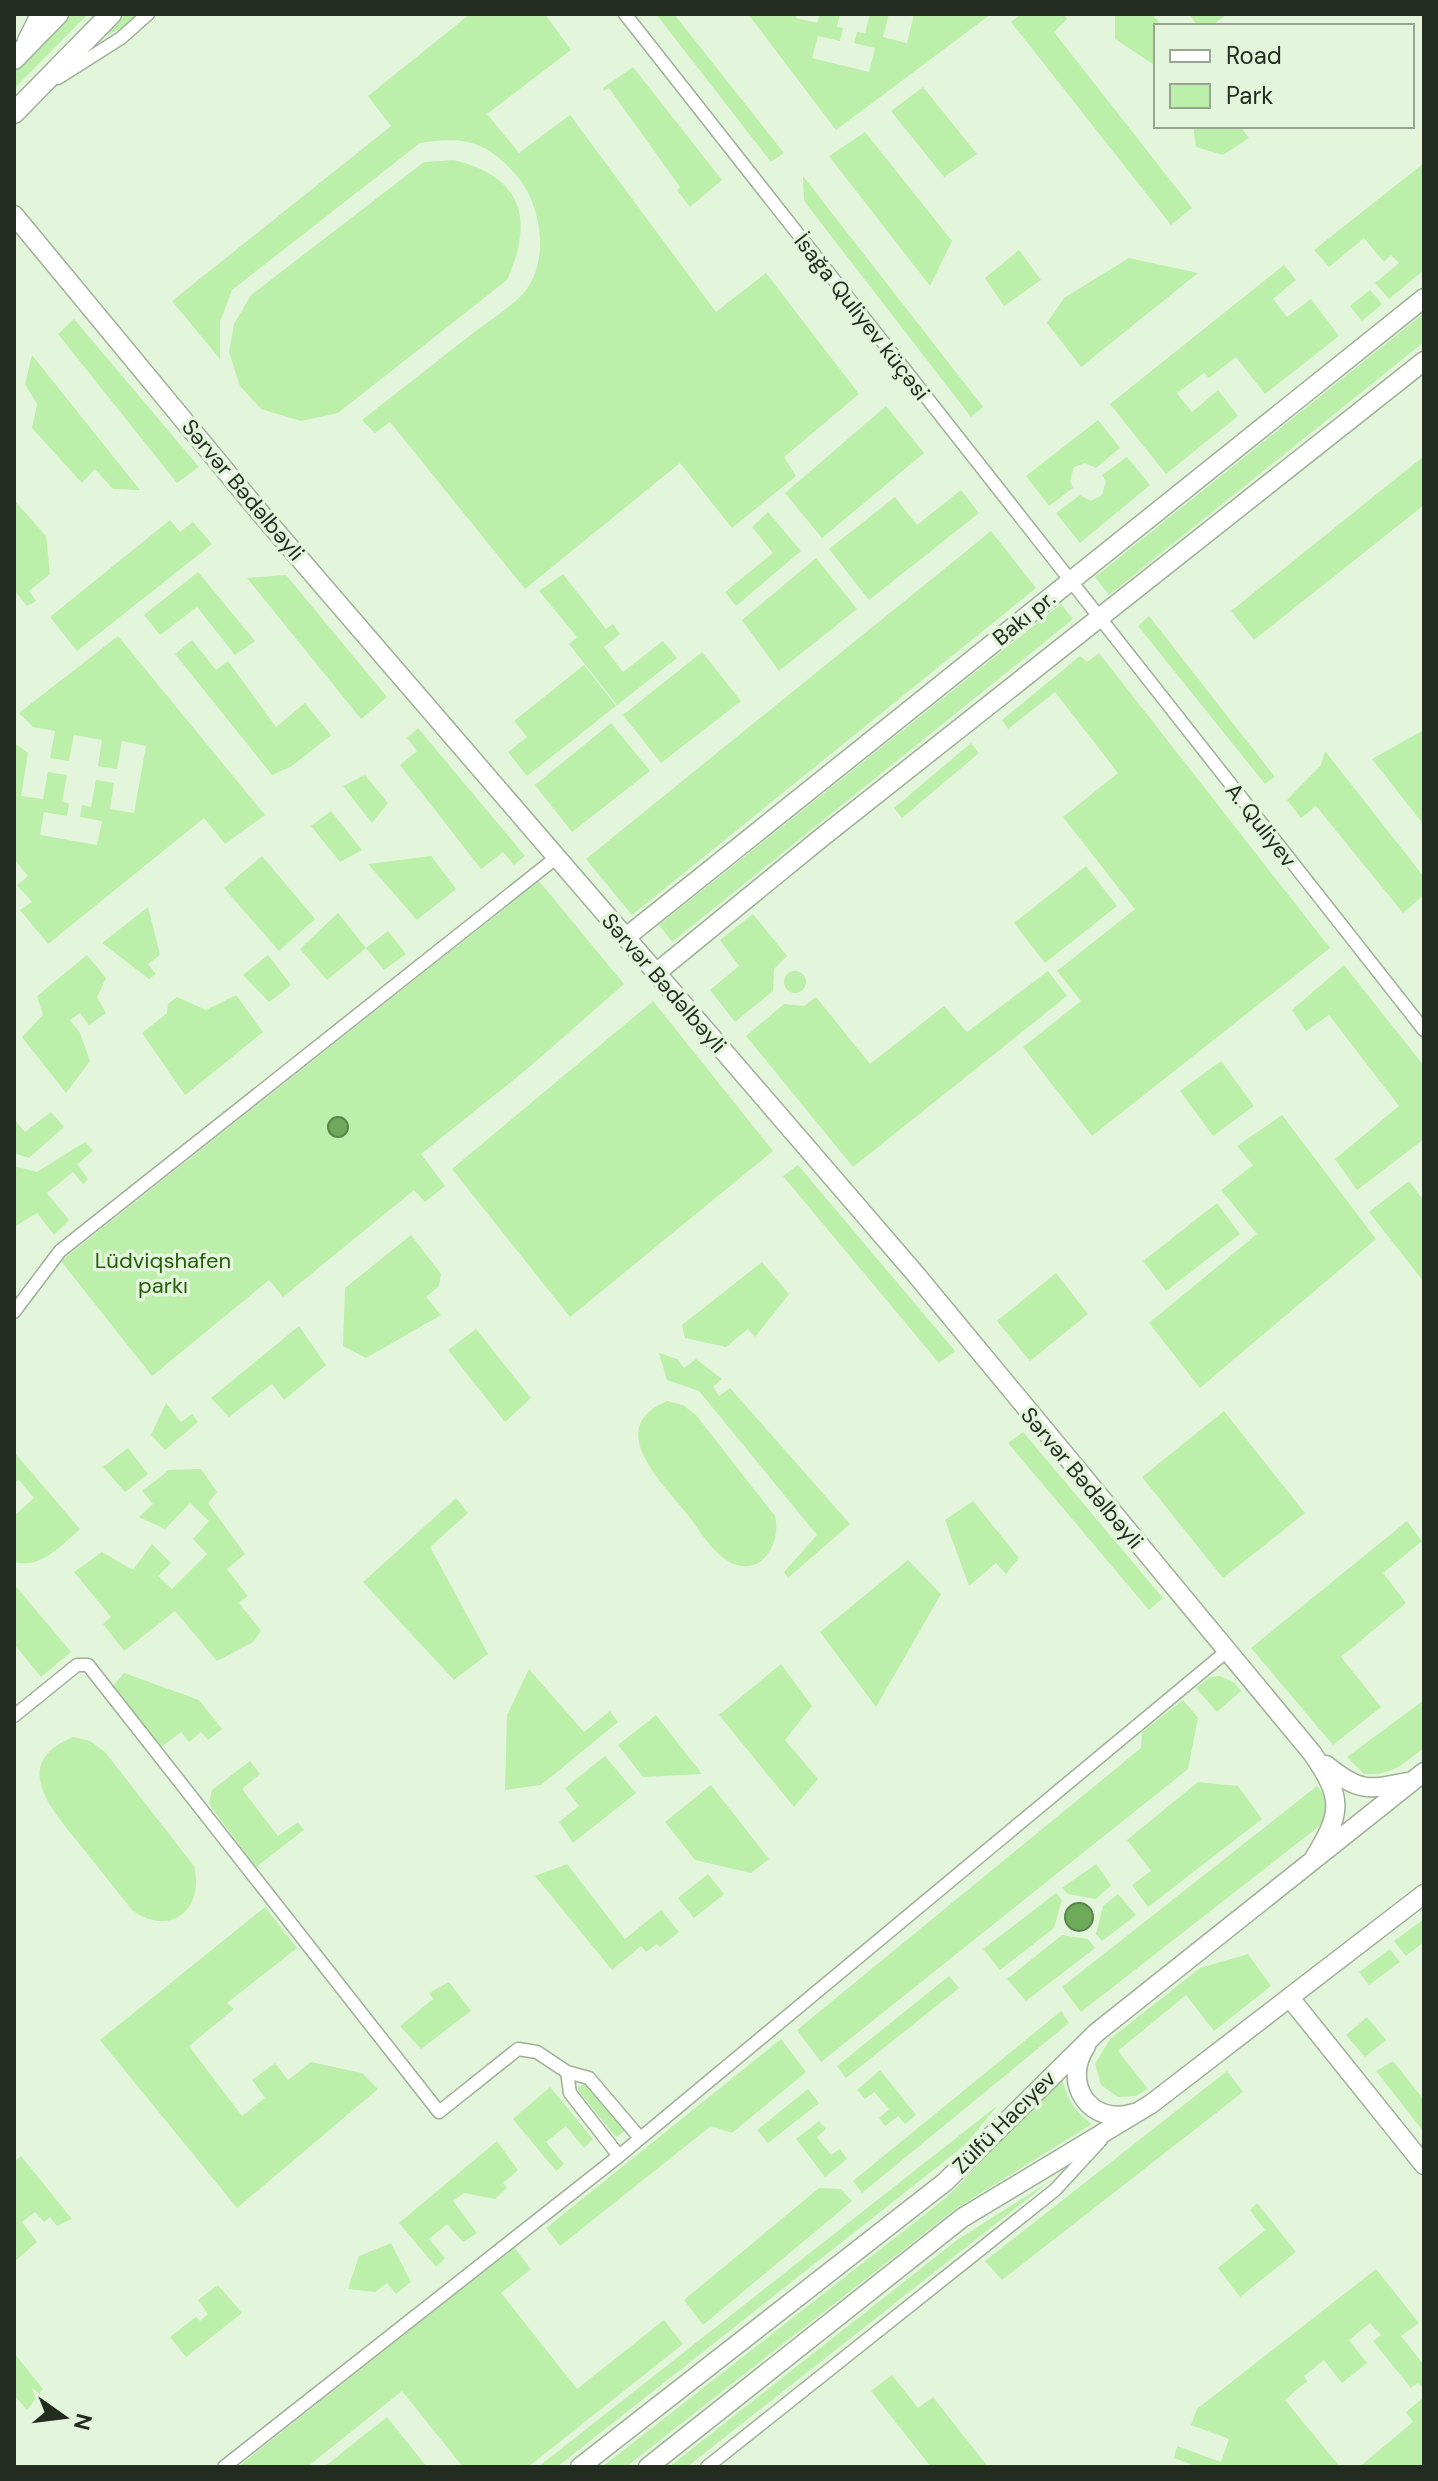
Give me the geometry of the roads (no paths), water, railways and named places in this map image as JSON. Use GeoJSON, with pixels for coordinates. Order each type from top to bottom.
{"type":"FeatureCollection","features":[{"type":"Feature","properties":{"kind":"main road"},"geometry":{"type":"LineString","coordinates":[[14,59],[58,14]]}},
{"type":"Feature","properties":{"kind":"main road"},"geometry":{"type":"LineString","coordinates":[[21,105],[111,14]]}},
{"type":"Feature","properties":{"kind":"street"},"geometry":{"type":"LineString","coordinates":[[14,59],[37,14]]}},
{"type":"Feature","properties":{"kind":"street"},"geometry":{"type":"LineString","coordinates":[[21,105],[121,38],[148,14]]}},
{"type":"Feature","properties":{"kind":"street","name":"İsağa Quliyev küçəsi"},"geometry":{"type":"LineString","coordinates":[[625,14],[1101,618]]}},
{"type":"Feature","properties":{"kind":"street","name":"Sərvər Bədəlbəyli"},"geometry":{"type":"LineString","coordinates":[[14,215],[262,515],[913,1271],[1312,1753]]}},
{"type":"Feature","properties":{"kind":"street","name":"Bakı pr."},"geometry":{"type":"LineString","coordinates":[[625,938],[1424,298]]}},
{"type":"Feature","properties":{"kind":"street"},"geometry":{"type":"LineString","coordinates":[[656,973],[821,838],[1424,361]]}},
{"type":"Feature","properties":{"kind":"street","name":"A. Quliyev"},"geometry":{"type":"LineString","coordinates":[[1101,618],[1424,1030]]}},
{"type":"Feature","properties":{"kind":"street"},"geometry":{"type":"LineString","coordinates":[[14,1312],[60,1251],[557,857]]}},
{"type":"Feature","properties":{"kind":"street"},"geometry":{"type":"LineString","coordinates":[[224,2467],[619,2156],[1227,1651]]}},
{"type":"Feature","properties":{"kind":"street"},"geometry":{"type":"LineString","coordinates":[[14,1716],[77,1665],[88,1665],[439,2112],[518,2049],[537,2052],[567,2072],[589,2078],[640,2138]]}},
{"type":"Feature","properties":{"kind":"street"},"geometry":{"type":"LineString","coordinates":[[1312,1753],[1357,1787],[1370,1789],[1418,1777]]}},
{"type":"Feature","properties":{"kind":"street"},"geometry":{"type":"LineString","coordinates":[[1312,1753],[1331,1782],[1337,1806],[1331,1832],[1313,1860]]}},
{"type":"Feature","properties":{"kind":"street","name":"Zülfü Hacıyev"},"geometry":{"type":"LineString","coordinates":[[580,2467],[945,2182],[1092,2037],[1418,1777]]}},
{"type":"Feature","properties":{"kind":"street","name":"Zülfü Hacıyev"},"geometry":{"type":"LineString","coordinates":[[648,2467],[962,2218],[1151,2104],[1424,1894]]}},
{"type":"Feature","properties":{"kind":"street"},"geometry":{"type":"LineString","coordinates":[[1290,1998],[1424,2165]]}},
{"type":"Feature","properties":{"kind":"street"},"geometry":{"type":"LineString","coordinates":[[1092,2037],[1077,2063],[1076,2075],[1081,2095],[1090,2107],[1110,2117],[1131,2114],[1151,2104]]}},
{"type":"Feature","properties":{"kind":"street"},"geometry":{"type":"LineString","coordinates":[[567,2072],[570,2093],[619,2156]]}},
{"type":"Feature","properties":{"kind":"street"},"geometry":{"type":"LineString","coordinates":[[707,2467],[1055,2190],[1108,2132]]}},
{"type":"Feature","properties":{"kind":"park label","name":"Lüdviqshafen parkı"},"geometry":{"type":"Point","coordinates":[163,1272]}}]}
